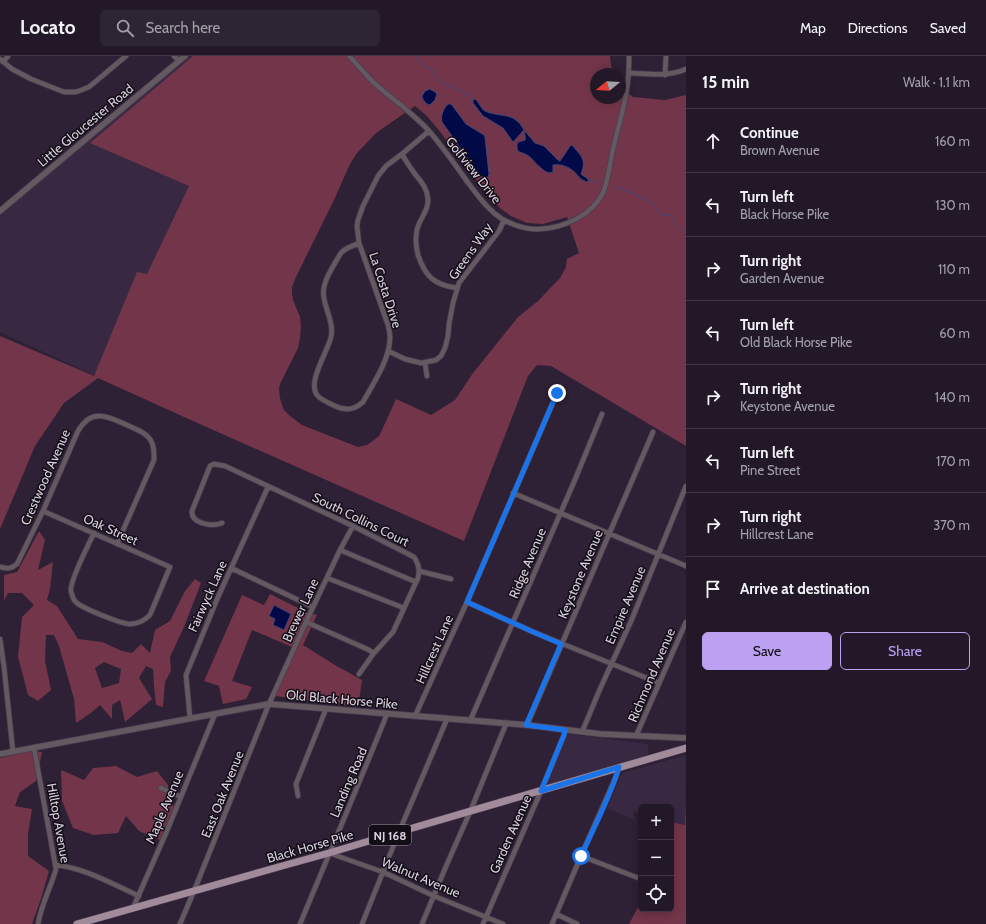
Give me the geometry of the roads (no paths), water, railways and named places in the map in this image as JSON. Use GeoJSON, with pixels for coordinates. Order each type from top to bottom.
{"type":"FeatureCollection","features":[{"type":"Feature","properties":{"kind":"main road","name":"Black Horse Pike"},"geometry":{"type":"LineString","coordinates":[[78,924],[329,853],[686,748]]}},
{"type":"Feature","properties":{"kind":"street"},"geometry":{"type":"LineString","coordinates":[[8,56],[1,60],[12,69],[46,86],[64,92],[76,92],[89,87],[123,57]]}},
{"type":"Feature","properties":{"kind":"street"},"geometry":{"type":"LineString","coordinates":[[174,56],[179,61]]}},
{"type":"Feature","properties":{"kind":"street","name":"Little Gloucester Road"},"geometry":{"type":"LineString","coordinates":[[0,211],[185,56]]}},
{"type":"Feature","properties":{"kind":"street","name":"Golfview Drive"},"geometry":{"type":"LineString","coordinates":[[349,56],[372,81],[429,131],[493,212],[504,220],[524,228],[539,229],[551,228],[569,223],[579,218],[596,203],[602,193],[623,110],[629,73],[629,56]]}},
{"type":"Feature","properties":{"kind":"street"},"geometry":{"type":"LineString","coordinates":[[665,75],[666,56]]}},
{"type":"Feature","properties":{"kind":"street"},"geometry":{"type":"LineString","coordinates":[[629,73],[665,75],[686,69]]}},
{"type":"Feature","properties":{"kind":"street","name":"La Costa Drive"},"geometry":{"type":"LineString","coordinates":[[360,243],[347,248],[341,253],[330,272],[324,288],[323,296],[332,330],[331,338],[314,383],[316,394],[342,409],[350,410],[359,406],[363,402],[381,370],[388,352],[390,337],[388,325],[360,243],[357,226],[358,220],[363,206],[378,176],[386,166],[429,131]]}},
{"type":"Feature","properties":{"kind":"street"},"geometry":{"type":"LineString","coordinates":[[402,154],[410,168],[422,182],[427,191],[428,203],[417,230],[416,239],[420,261],[428,276],[447,286],[457,288]]}},
{"type":"Feature","properties":{"kind":"street","name":"Greens Way"},"geometry":{"type":"LineString","coordinates":[[425,363],[436,360],[441,356],[448,336],[453,303],[459,283],[499,231],[504,220]]}},
{"type":"Feature","properties":{"kind":"street"},"geometry":{"type":"LineString","coordinates":[[388,352],[405,360],[425,363],[427,376]]}},
{"type":"Feature","properties":{"kind":"street","name":"Hillcrest Lane"},"geometry":{"type":"LineString","coordinates":[[415,716],[467,602],[557,393]]}},
{"type":"Feature","properties":{"kind":"street","name":"Ridge Avenue"},"geometry":{"type":"LineString","coordinates":[[470,721],[514,623],[602,414]]}},
{"type":"Feature","properties":{"kind":"street","name":"Crestwood Avenue"},"geometry":{"type":"LineString","coordinates":[[0,567],[9,568],[14,567],[17,564],[43,511],[78,431],[83,423],[90,418],[98,416],[107,416],[144,433],[150,439],[154,447],[154,460],[117,544]]}},
{"type":"Feature","properties":{"kind":"street","name":"Keystone Avenue"},"geometry":{"type":"LineString","coordinates":[[526,725],[653,432]]}},
{"type":"Feature","properties":{"kind":"street","name":"South Collins Court"},"geometry":{"type":"LineString","coordinates":[[222,523],[214,525],[200,522],[192,516],[192,511],[210,466],[218,464],[353,526],[414,557],[419,571]]}},
{"type":"Feature","properties":{"kind":"street","name":"Empire Avenue"},"geometry":{"type":"LineString","coordinates":[[582,732],[611,664],[632,620],[686,486]]}},
{"type":"Feature","properties":{"kind":"street","name":"Fairwyck Lane"},"geometry":{"type":"LineString","coordinates":[[190,718],[186,675],[218,597],[268,487]]}},
{"type":"Feature","properties":{"kind":"street"},"geometry":{"type":"LineString","coordinates":[[513,493],[686,566]]}},
{"type":"Feature","properties":{"kind":"street","name":"Oak Street"},"geometry":{"type":"LineString","coordinates":[[43,511],[94,533],[170,567],[150,616],[145,620],[130,624],[119,622],[82,607],[76,603],[72,597],[70,589],[94,533]]}},
{"type":"Feature","properties":{"kind":"street","name":"Brewer Lane"},"geometry":{"type":"LineString","coordinates":[[269,704],[313,607],[353,526]]}},
{"type":"Feature","properties":{"kind":"street"},"geometry":{"type":"LineString","coordinates":[[340,550],[416,582]]}},
{"type":"Feature","properties":{"kind":"street"},"geometry":{"type":"LineString","coordinates":[[231,568],[313,607]]}},
{"type":"Feature","properties":{"kind":"street"},"geometry":{"type":"LineString","coordinates":[[359,674],[374,653],[393,632],[416,582],[419,571],[451,580]]}},
{"type":"Feature","properties":{"kind":"street"},"geometry":{"type":"LineString","coordinates":[[327,578],[404,608]]}},
{"type":"Feature","properties":{"kind":"street"},"geometry":{"type":"LineString","coordinates":[[467,602],[561,644],[659,684]]}},
{"type":"Feature","properties":{"kind":"street"},"geometry":{"type":"LineString","coordinates":[[306,622],[374,653]]}},
{"type":"Feature","properties":{"kind":"street","name":"Richmond Avenue"},"geometry":{"type":"LineString","coordinates":[[636,736],[686,622]]}},
{"type":"Feature","properties":{"kind":"street"},"geometry":{"type":"LineString","coordinates":[[0,639],[13,752]]}},
{"type":"Feature","properties":{"kind":"street","name":"Old Black Horse Pike"},"geometry":{"type":"LineString","coordinates":[[0,754],[269,704],[526,725],[582,732],[686,738]]}},
{"type":"Feature","properties":{"kind":"street","name":"East Oak Avenue"},"geometry":{"type":"LineString","coordinates":[[180,924],[269,704]]}},
{"type":"Feature","properties":{"kind":"street"},"geometry":{"type":"LineString","coordinates":[[298,796],[296,784],[326,708]]}},
{"type":"Feature","properties":{"kind":"street","name":"Maple Avenue"},"geometry":{"type":"LineString","coordinates":[[133,908],[215,714]]}},
{"type":"Feature","properties":{"kind":"street","name":"Landing Road"},"geometry":{"type":"LineString","coordinates":[[300,924],[387,714]]}},
{"type":"Feature","properties":{"kind":"street"},"geometry":{"type":"LineString","coordinates":[[362,924],[399,832],[448,719]]}},
{"type":"Feature","properties":{"kind":"street"},"geometry":{"type":"LineString","coordinates":[[422,924],[506,724]]}},
{"type":"Feature","properties":{"kind":"street","name":"Garden Avenue"},"geometry":{"type":"LineString","coordinates":[[483,924],[541,791],[565,730]]}},
{"type":"Feature","properties":{"kind":"street","name":"Hilltop Avenue"},"geometry":{"type":"LineString","coordinates":[[34,748],[56,865],[51,885],[39,916],[38,924]]}},
{"type":"Feature","properties":{"kind":"street"},"geometry":{"type":"LineString","coordinates":[[552,924],[610,793],[619,767]]}},
{"type":"Feature","properties":{"kind":"street"},"geometry":{"type":"LineString","coordinates":[[161,788],[180,797]]}},
{"type":"Feature","properties":{"kind":"street","name":"Walnut Avenue"},"geometry":{"type":"LineString","coordinates":[[329,853],[383,872],[434,896],[503,924]]}},
{"type":"Feature","properties":{"kind":"street"},"geometry":{"type":"LineString","coordinates":[[581,856],[638,878]]}},
{"type":"Feature","properties":{"kind":"street"},"geometry":{"type":"LineString","coordinates":[[56,865],[94,875],[138,896]]}},
{"type":"Feature","properties":{"kind":"street"},"geometry":{"type":"LineString","coordinates":[[556,914],[577,924]]}},
{"type":"Feature","properties":{"kind":"waterway"},"geometry":{"type":"LineString","coordinates":[[416,56],[422,65],[432,69],[443,83],[463,92],[470,96],[473,100]]}},
{"type":"Feature","properties":{"kind":"waterway"},"geometry":{"type":"LineString","coordinates":[[588,180],[598,182]]}},
{"type":"Feature","properties":{"kind":"waterway"},"geometry":{"type":"LineString","coordinates":[[616,187],[637,195],[652,203],[660,214],[671,216],[681,230],[686,234]]}}]}
